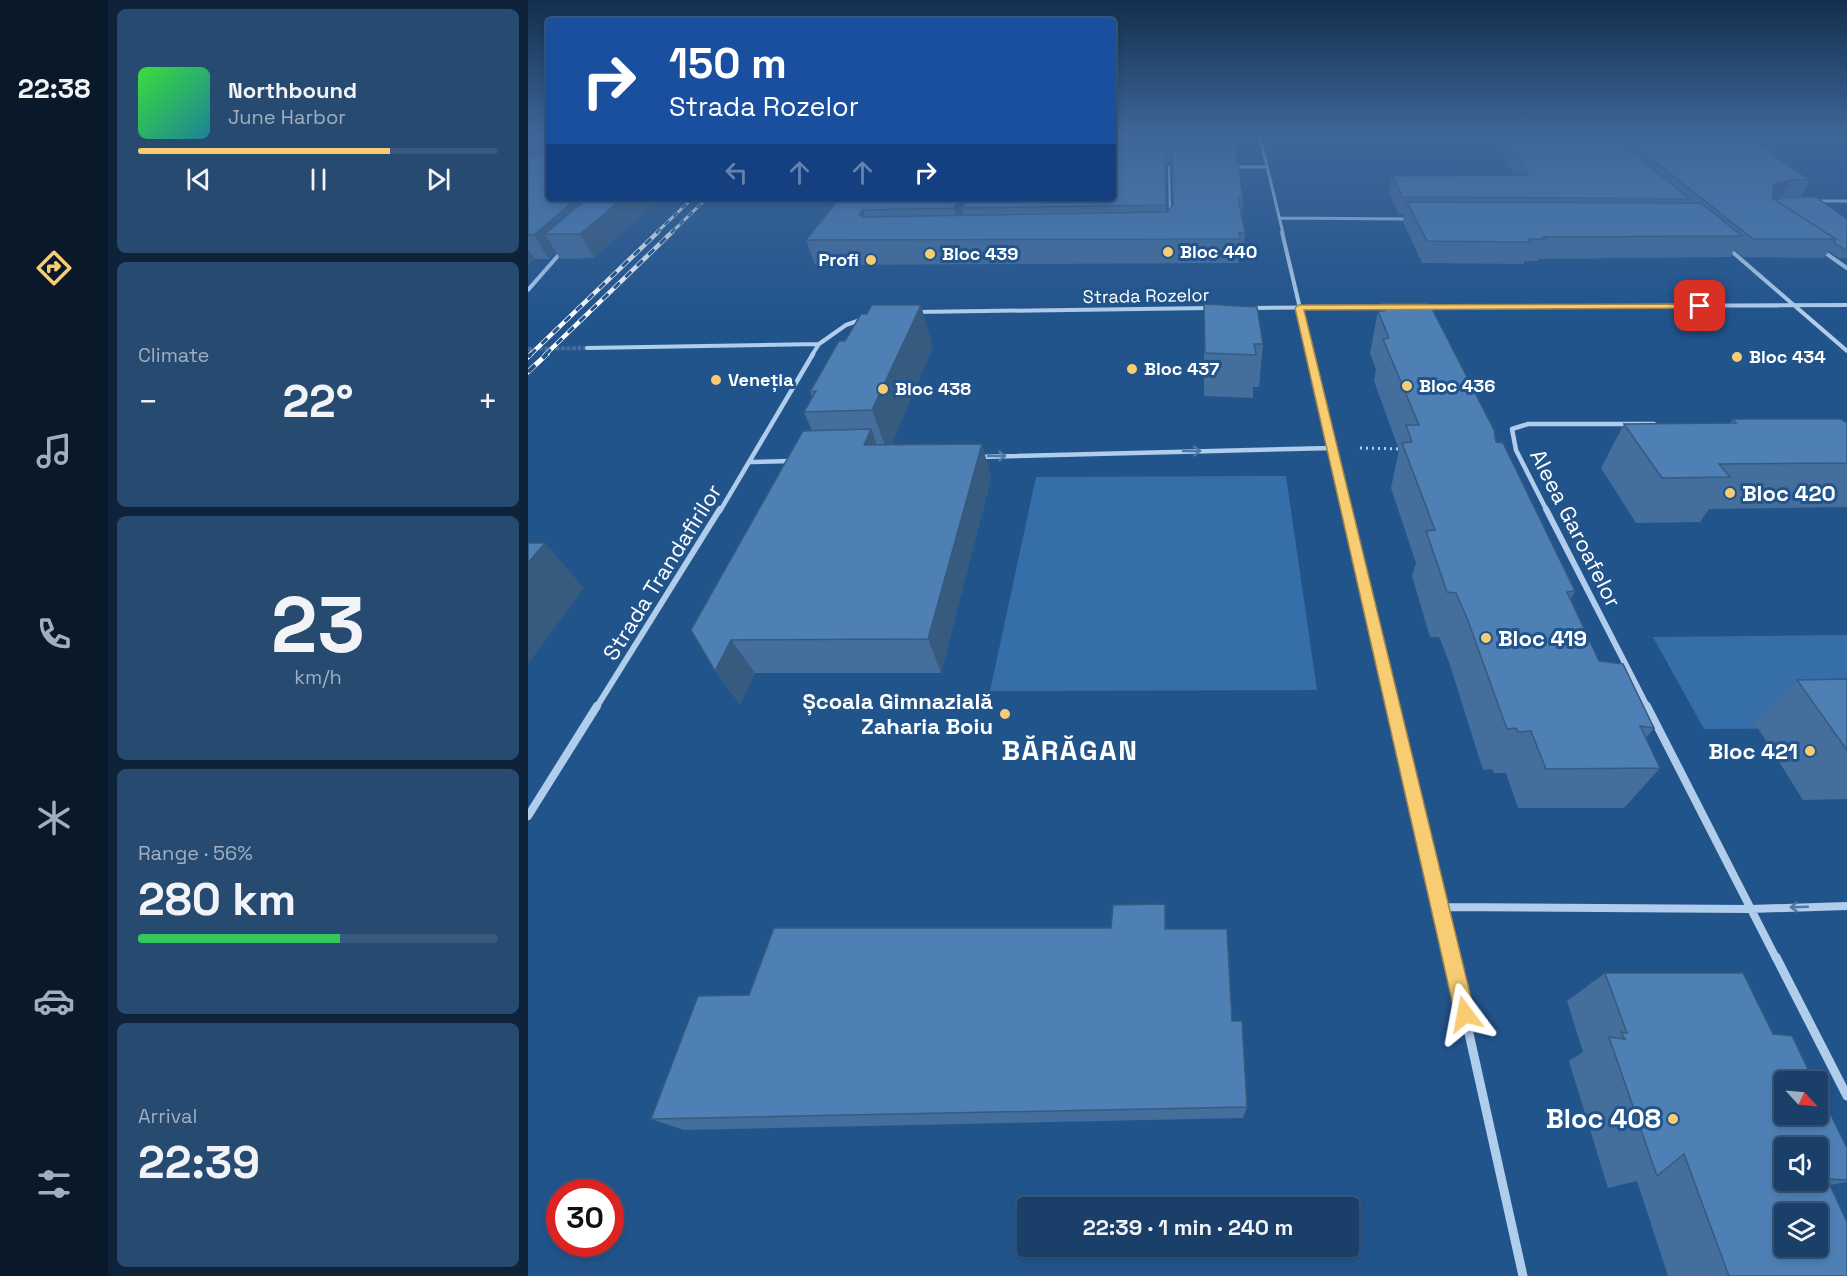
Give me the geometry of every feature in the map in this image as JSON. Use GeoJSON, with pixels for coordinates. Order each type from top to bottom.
{"type":"FeatureCollection","features":[{"type":"Feature","properties":{"kind":"street"},"geometry":{"type":"LineString","coordinates":[[1274,197],[1441,907],[1523,1276]]}},
{"type":"Feature","properties":{"kind":"street"},"geometry":{"type":"LineString","coordinates":[[1805,201],[1847,201]]}},
{"type":"Feature","properties":{"kind":"street"},"geometry":{"type":"LineString","coordinates":[[1279,218],[1422,219]]}},
{"type":"Feature","properties":{"kind":"street"},"geometry":{"type":"LineString","coordinates":[[1722,243],[1847,351]]}},
{"type":"Feature","properties":{"kind":"street"},"geometry":{"type":"LineString","coordinates":[[528,290],[546,267],[568,245]]}},
{"type":"Feature","properties":{"kind":"street"},"geometry":{"type":"LineString","coordinates":[[1814,245],[1847,268]]}},
{"type":"Feature","properties":{"kind":"street"},"geometry":{"type":"LineString","coordinates":[[1417,307],[1847,305]]}},
{"type":"Feature","properties":{"kind":"street","name":"Strada Rozelor"},"geometry":{"type":"LineString","coordinates":[[1239,308],[1393,307]]}},
{"type":"Feature","properties":{"kind":"street","name":"Strada Rozelor"},"geometry":{"type":"LineString","coordinates":[[904,312],[1215,308]]}},
{"type":"Feature","properties":{"kind":"street"},"geometry":{"type":"LineString","coordinates":[[588,348],[819,344],[840,329],[866,318]]}},
{"type":"Feature","properties":{"kind":"street","name":"Strada Trandafirilor"},"geometry":{"type":"LineString","coordinates":[[528,816],[750,462],[819,344]]}},
{"type":"Feature","properties":{"kind":"street","name":"Aleea Garoafelor"},"geometry":{"type":"LineString","coordinates":[[1658,424],[1528,424],[1512,429],[1516,450],[1847,1096]]}},
{"type":"Feature","properties":{"kind":"street"},"geometry":{"type":"LineString","coordinates":[[976,457],[1332,448]]}},
{"type":"Feature","properties":{"kind":"street"},"geometry":{"type":"LineString","coordinates":[[750,462],[798,461]]}},
{"type":"Feature","properties":{"kind":"street"},"geometry":{"type":"LineString","coordinates":[[1441,907],[1751,909],[1847,906]]}},
{"type":"Feature","properties":{"kind":"lane"},"geometry":{"type":"LineString","coordinates":[[1170,197],[1170,219]]}},
{"type":"Feature","properties":{"kind":"path"},"geometry":{"type":"LineString","coordinates":[[1332,448],[1412,449]]}},
{"type":"Feature","properties":{"kind":"shaded area"},"geometry":{"type":"Polygon","coordinates":[[[1286,476],[1317,690],[990,691],[1036,477],[1286,476]]]}},
{"type":"Feature","properties":{"kind":"shaded area"},"geometry":{"type":"Polygon","coordinates":[[[1847,635],[1847,728],[1704,729],[1653,637],[1847,635]]]}},
{"type":"Feature","properties":{"kind":"building"},"geometry":{"type":"Polygon","coordinates":[[[528,197],[546,197],[546,201],[574,201],[534,235],[528,235],[528,197]]]}},
{"type":"Feature","properties":{"kind":"building"},"geometry":{"type":"Polygon","coordinates":[[[1116,197],[1166,197],[1166,205],[962,208],[966,201],[1116,201],[1116,197]]]}},
{"type":"Feature","properties":{"kind":"building"},"geometry":{"type":"Polygon","coordinates":[[[1173,197],[1243,197],[1243,199],[1238,198],[1245,233],[1239,233],[1240,239],[806,240],[838,201],[958,201],[954,208],[863,210],[859,214],[863,217],[1167,212],[1173,205],[1173,197]]]}},
{"type":"Feature","properties":{"kind":"building"},"geometry":{"type":"Polygon","coordinates":[[[1403,197],[1687,197],[1690,199],[1403,197]]]}},
{"type":"Feature","properties":{"kind":"building"},"geometry":{"type":"Polygon","coordinates":[[[1699,197],[1772,197],[1836,239],[1753,239],[1699,197]]]}},
{"type":"Feature","properties":{"kind":"building"},"geometry":{"type":"Polygon","coordinates":[[[1787,197],[1816,197],[1847,219],[1847,250],[1834,243],[1836,239],[1775,200],[1787,197]]]}},
{"type":"Feature","properties":{"kind":"building"},"geometry":{"type":"Polygon","coordinates":[[[584,201],[619,201],[580,234],[545,234],[584,201]]]}},
{"type":"Feature","properties":{"kind":"building"},"geometry":{"type":"Polygon","coordinates":[[[1407,202],[1701,203],[1742,236],[1543,237],[1545,239],[1529,239],[1531,242],[1427,241],[1407,202]]]}},
{"type":"Feature","properties":{"kind":"building"},"geometry":{"type":"Polygon","coordinates":[[[1381,303],[1429,303],[1494,430],[1496,442],[1503,443],[1575,591],[1567,592],[1599,661],[1623,664],[1654,728],[1640,726],[1660,768],[1546,769],[1531,731],[1518,732],[1516,728],[1507,729],[1467,618],[1456,593],[1447,592],[1426,531],[1435,530],[1402,443],[1412,442],[1406,425],[1419,425],[1383,339],[1389,338],[1378,311],[1384,311],[1381,303]]]}},
{"type":"Feature","properties":{"kind":"building"},"geometry":{"type":"Polygon","coordinates":[[[1204,304],[1257,307],[1263,344],[1254,344],[1256,355],[1205,353],[1204,304]]]}},
{"type":"Feature","properties":{"kind":"building"},"geometry":{"type":"Polygon","coordinates":[[[872,305],[921,305],[872,410],[804,412],[816,391],[810,392],[839,341],[845,341],[861,314],[867,314],[872,305]]]}},
{"type":"Feature","properties":{"kind":"building"},"geometry":{"type":"Polygon","coordinates":[[[1733,419],[1841,419],[1847,423],[1847,463],[1719,464],[1730,477],[1662,478],[1624,424],[1736,423],[1733,419]]]}},
{"type":"Feature","properties":{"kind":"building"},"geometry":{"type":"Polygon","coordinates":[[[871,429],[864,445],[982,444],[928,639],[731,640],[715,671],[691,630],[803,431],[871,429]]]}},
{"type":"Feature","properties":{"kind":"building"},"geometry":{"type":"Polygon","coordinates":[[[528,543],[545,543],[528,563],[528,543]]]}},
{"type":"Feature","properties":{"kind":"building"},"geometry":{"type":"Polygon","coordinates":[[[1847,679],[1847,750],[1797,680],[1847,679]]]}},
{"type":"Feature","properties":{"kind":"building"},"geometry":{"type":"Polygon","coordinates":[[[1165,904],[1165,929],[1227,929],[1232,1021],[1242,1021],[1247,1107],[651,1119],[698,996],[749,995],[774,928],[1111,928],[1113,905],[1165,904]]]}},
{"type":"Feature","properties":{"kind":"building","name":"Bloc 408"},"geometry":{"type":"Polygon","coordinates":[[[1605,973],[1743,973],[1773,1034],[1792,1036],[1809,1071],[1774,1071],[1774,1125],[1828,1125],[1828,1109],[1847,1148],[1847,1180],[1828,1179],[1828,1137],[1774,1137],[1774,1191],[1828,1191],[1828,1181],[1847,1222],[1847,1276],[1729,1276],[1684,1154],[1657,1176],[1609,1037],[1625,1039],[1621,1032],[1627,1033],[1605,973]]]}},
{"type":"Feature","properties":{"kind":"tunnel"},"geometry":{"type":"LineString","coordinates":[[528,349],[587,348]]}},
{"type":"Feature","properties":{"kind":"railway"},"geometry":{"type":"LineString","coordinates":[[656,233],[690,201]]}},
{"type":"Feature","properties":{"kind":"railway"},"geometry":{"type":"LineString","coordinates":[[671,233],[704,201]]}},
{"type":"Feature","properties":{"kind":"railway"},"geometry":{"type":"LineString","coordinates":[[530,355],[658,232]]}},
{"type":"Feature","properties":{"kind":"railway"},"geometry":{"type":"LineString","coordinates":[[545,355],[672,232]]}},
{"type":"Feature","properties":{"kind":"railway"},"geometry":{"type":"LineString","coordinates":[[528,372],[547,354]]}},
{"type":"Feature","properties":{"kind":"place","name":"Bloc 440"},"geometry":{"type":"Point","coordinates":[1168,252]}},
{"type":"Feature","properties":{"kind":"place","name":"Bloc 439"},"geometry":{"type":"Point","coordinates":[930,254]}},
{"type":"Feature","properties":{"kind":"place","name":"Profi"},"geometry":{"type":"Point","coordinates":[871,260]}},
{"type":"Feature","properties":{"kind":"place","name":"Bloc 434"},"geometry":{"type":"Point","coordinates":[1737,357]}},
{"type":"Feature","properties":{"kind":"place","name":"Bloc 437"},"geometry":{"type":"Point","coordinates":[1132,369]}},
{"type":"Feature","properties":{"kind":"place","name":"Veneția"},"geometry":{"type":"Point","coordinates":[716,380]}},
{"type":"Feature","properties":{"kind":"place","name":"Bloc 436"},"geometry":{"type":"Point","coordinates":[1407,386]}},
{"type":"Feature","properties":{"kind":"place","name":"Bloc 438"},"geometry":{"type":"Point","coordinates":[883,389]}},
{"type":"Feature","properties":{"kind":"place","name":"Bloc 420"},"geometry":{"type":"Point","coordinates":[1730,493]}},
{"type":"Feature","properties":{"kind":"place","name":"Bloc 419"},"geometry":{"type":"Point","coordinates":[1486,638]}},
{"type":"Feature","properties":{"kind":"place","name":"Școala Gimnazială Zaharia Boiu"},"geometry":{"type":"Point","coordinates":[1005,714]}},
{"type":"Feature","properties":{"kind":"place","name":"Bloc 421"},"geometry":{"type":"Point","coordinates":[1810,751]}},
{"type":"Feature","properties":{"kind":"place","name":"Bloc 408"},"geometry":{"type":"Point","coordinates":[1673,1119]}},
{"type":"Feature","properties":{"kind":"district","name":"BĂRĂGAN"},"geometry":{"type":"Point","coordinates":[1070,750]}},
{"type":"Feature","properties":{"kind":"route"},"geometry":{"type":"LineString","coordinates":[[1465,1014],[1299,308],[1700,306]]}}]}
